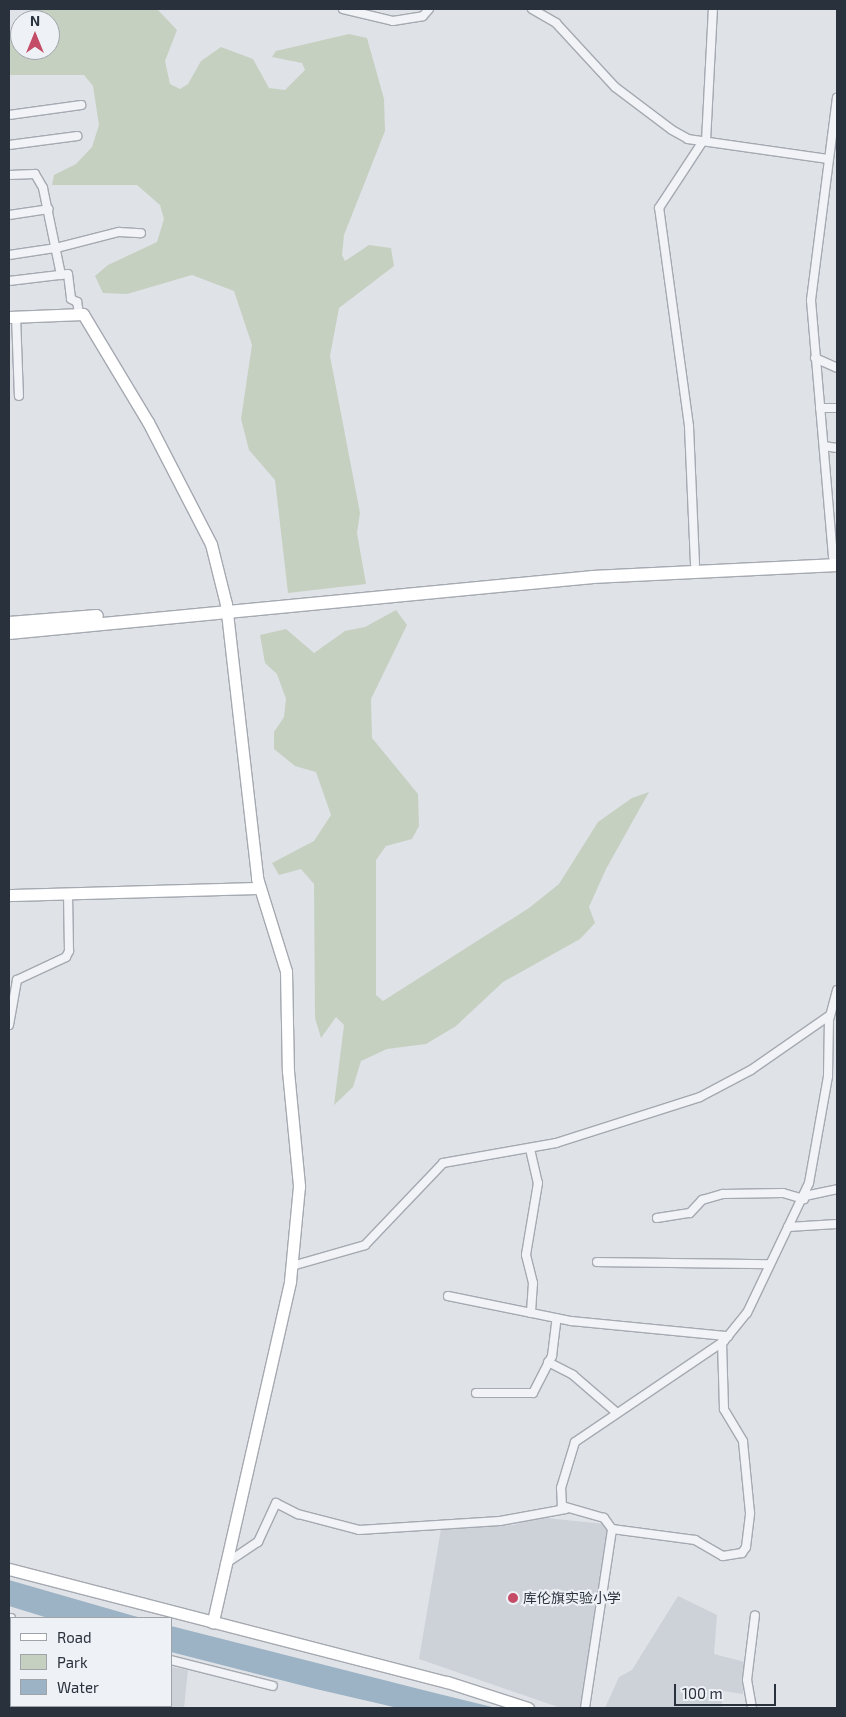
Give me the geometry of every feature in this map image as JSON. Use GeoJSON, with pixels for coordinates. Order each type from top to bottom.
{"type":"FeatureCollection","features":[{"type":"Feature","properties":{"kind":"main road"},"geometry":{"type":"LineString","coordinates":[[9,633],[226,608],[695,564],[836,559]]}},
{"type":"Feature","properties":{"kind":"main road"},"geometry":{"type":"LineString","coordinates":[[9,623],[226,608],[593,577],[836,559]]}},
{"type":"Feature","properties":{"kind":"street"},"geometry":{"type":"LineString","coordinates":[[343,9],[393,21],[423,16],[429,9]]}},
{"type":"Feature","properties":{"kind":"street"},"geometry":{"type":"LineString","coordinates":[[532,9],[556,23],[646,113],[688,139],[828,160]]}},
{"type":"Feature","properties":{"kind":"street"},"geometry":{"type":"LineString","coordinates":[[695,564],[689,426],[659,208],[704,141],[713,9]]}},
{"type":"Feature","properties":{"kind":"street"},"geometry":{"type":"LineString","coordinates":[[836,559],[815,358],[812,281],[837,98]]}},
{"type":"Feature","properties":{"kind":"street"},"geometry":{"type":"LineString","coordinates":[[9,115],[81,105]]}},
{"type":"Feature","properties":{"kind":"street"},"geometry":{"type":"LineString","coordinates":[[9,145],[77,136]]}},
{"type":"Feature","properties":{"kind":"street"},"geometry":{"type":"LineString","coordinates":[[9,174],[35,174],[49,209],[61,274]]}},
{"type":"Feature","properties":{"kind":"street"},"geometry":{"type":"LineString","coordinates":[[9,215],[49,209]]}},
{"type":"Feature","properties":{"kind":"street"},"geometry":{"type":"LineString","coordinates":[[9,255],[56,248],[119,232],[141,233]]}},
{"type":"Feature","properties":{"kind":"street"},"geometry":{"type":"LineString","coordinates":[[9,281],[61,274],[69,276],[71,299],[77,302],[79,312],[105,345],[204,528],[218,564],[226,608],[260,888],[287,985],[287,1054],[299,1186],[292,1266],[283,1327],[254,1429],[213,1622]]}},
{"type":"Feature","properties":{"kind":"street"},"geometry":{"type":"LineString","coordinates":[[19,396],[12,317],[79,312]]}},
{"type":"Feature","properties":{"kind":"street"},"geometry":{"type":"LineString","coordinates":[[815,358],[837,368]]}},
{"type":"Feature","properties":{"kind":"street"},"geometry":{"type":"LineString","coordinates":[[820,408],[837,408]]}},
{"type":"Feature","properties":{"kind":"street"},"geometry":{"type":"LineString","coordinates":[[824,446],[837,448]]}},
{"type":"Feature","properties":{"kind":"street"},"geometry":{"type":"LineString","coordinates":[[9,895],[260,888]]}},
{"type":"Feature","properties":{"kind":"street"},"geometry":{"type":"LineString","coordinates":[[9,1025],[17,980],[66,957],[69,951],[68,894]]}},
{"type":"Feature","properties":{"kind":"street"},"geometry":{"type":"LineString","coordinates":[[566,1509],[559,1498],[575,1442],[725,1339],[747,1313],[767,1264],[805,1197],[828,1062],[830,1015],[837,992]]}},
{"type":"Feature","properties":{"kind":"street"},"geometry":{"type":"LineString","coordinates":[[292,1266],[365,1245],[443,1163],[530,1149],[700,1098],[751,1070],[830,1015]]}},
{"type":"Feature","properties":{"kind":"street"},"geometry":{"type":"LineString","coordinates":[[828,1062],[837,1063]]}},
{"type":"Feature","properties":{"kind":"street"},"geometry":{"type":"LineString","coordinates":[[530,1149],[538,1183],[526,1255],[533,1283],[531,1313]]}},
{"type":"Feature","properties":{"kind":"street"},"geometry":{"type":"LineString","coordinates":[[657,1218],[690,1213],[702,1200],[723,1194],[782,1193],[805,1197],[837,1189]]}},
{"type":"Feature","properties":{"kind":"street"},"geometry":{"type":"LineString","coordinates":[[788,1227],[837,1224]]}},
{"type":"Feature","properties":{"kind":"street"},"geometry":{"type":"LineString","coordinates":[[597,1262],[767,1264]]}},
{"type":"Feature","properties":{"kind":"street"},"geometry":{"type":"LineString","coordinates":[[448,1296],[557,1318],[725,1339]]}},
{"type":"Feature","properties":{"kind":"street"},"geometry":{"type":"LineString","coordinates":[[476,1393],[534,1393],[548,1362],[557,1318]]}},
{"type":"Feature","properties":{"kind":"street"},"geometry":{"type":"LineString","coordinates":[[612,1529],[695,1540],[723,1556],[742,1553],[746,1547],[750,1514],[743,1441],[724,1409],[725,1339]]}},
{"type":"Feature","properties":{"kind":"street"},"geometry":{"type":"LineString","coordinates":[[548,1362],[577,1379],[617,1413]]}},
{"type":"Feature","properties":{"kind":"street"},"geometry":{"type":"LineString","coordinates":[[225,1564],[258,1542],[276,1503],[307,1517],[359,1530],[500,1521],[566,1509],[604,1518],[612,1529],[585,1708]]}},
{"type":"Feature","properties":{"kind":"street"},"geometry":{"type":"LineString","coordinates":[[9,1569],[447,1682],[528,1708]]}},
{"type":"Feature","properties":{"kind":"street"},"geometry":{"type":"LineString","coordinates":[[752,1708],[747,1680],[755,1615]]}},
{"type":"Feature","properties":{"kind":"street"},"geometry":{"type":"LineString","coordinates":[[172,1660],[273,1686]]}},
{"type":"Feature","properties":{"kind":"shaded area","name":"库伦旗实验小学"},"geometry":{"type":"Polygon","coordinates":[[[537,1517],[604,1524],[608,1528],[582,1708],[561,1708],[419,1659],[441,1529],[514,1525],[537,1517]]]}},
{"type":"Feature","properties":{"kind":"shaded area"},"geometry":{"type":"Polygon","coordinates":[[[678,1596],[717,1615],[714,1654],[745,1662],[743,1694],[724,1691],[721,1708],[605,1708],[619,1677],[632,1670],[678,1596]]]}},
{"type":"Feature","properties":{"kind":"shaded area"},"geometry":{"type":"Polygon","coordinates":[[[9,1623],[10,1707],[172,1707],[172,1667],[188,1670],[184,1708],[9,1708],[9,1623]]]}},
{"type":"Feature","properties":{"kind":"green space"},"geometry":{"type":"Polygon","coordinates":[[[157,9],[177,30],[165,61],[170,84],[180,89],[188,84],[201,61],[221,47],[253,59],[269,88],[285,90],[305,70],[302,63],[272,57],[276,51],[349,34],[367,38],[384,99],[385,131],[344,235],[342,255],[345,261],[369,245],[391,248],[394,266],[339,308],[330,356],[360,513],[357,533],[366,584],[288,593],[275,480],[249,450],[241,419],[252,345],[234,291],[192,275],[127,294],[103,293],[95,276],[108,265],[157,242],[164,219],[160,205],[137,185],[52,185],[54,175],[76,164],[92,147],[99,125],[93,86],[84,75],[9,75],[10,32],[10,60],[60,60],[60,10],[34,10],[157,9]]]}},
{"type":"Feature","properties":{"kind":"green space"},"geometry":{"type":"Polygon","coordinates":[[[396,610],[407,625],[371,699],[372,738],[418,794],[419,826],[412,839],[386,846],[376,860],[376,995],[383,1001],[529,908],[559,884],[598,822],[632,798],[649,792],[606,869],[589,907],[595,923],[580,939],[503,982],[456,1026],[426,1044],[387,1049],[361,1061],[353,1087],[334,1105],[344,1025],[336,1017],[321,1038],[315,1018],[314,884],[301,869],[279,875],[272,863],[314,841],[331,815],[316,772],[295,766],[274,749],[274,732],[284,717],[286,699],[277,674],[265,663],[260,635],[286,629],[314,653],[345,631],[365,627],[396,610]]]}},
{"type":"Feature","properties":{"kind":"water"},"geometry":{"type":"Polygon","coordinates":[[[9,1580],[138,1617],[45,1617],[9,1606],[9,1580]]]}},
{"type":"Feature","properties":{"kind":"water"},"geometry":{"type":"Polygon","coordinates":[[[172,1626],[496,1708],[398,1708],[172,1652],[172,1626]]]}},
{"type":"Feature","properties":{"kind":"place","name":"库伦旗实验小学"},"geometry":{"type":"Point","coordinates":[513,1598]}}]}
